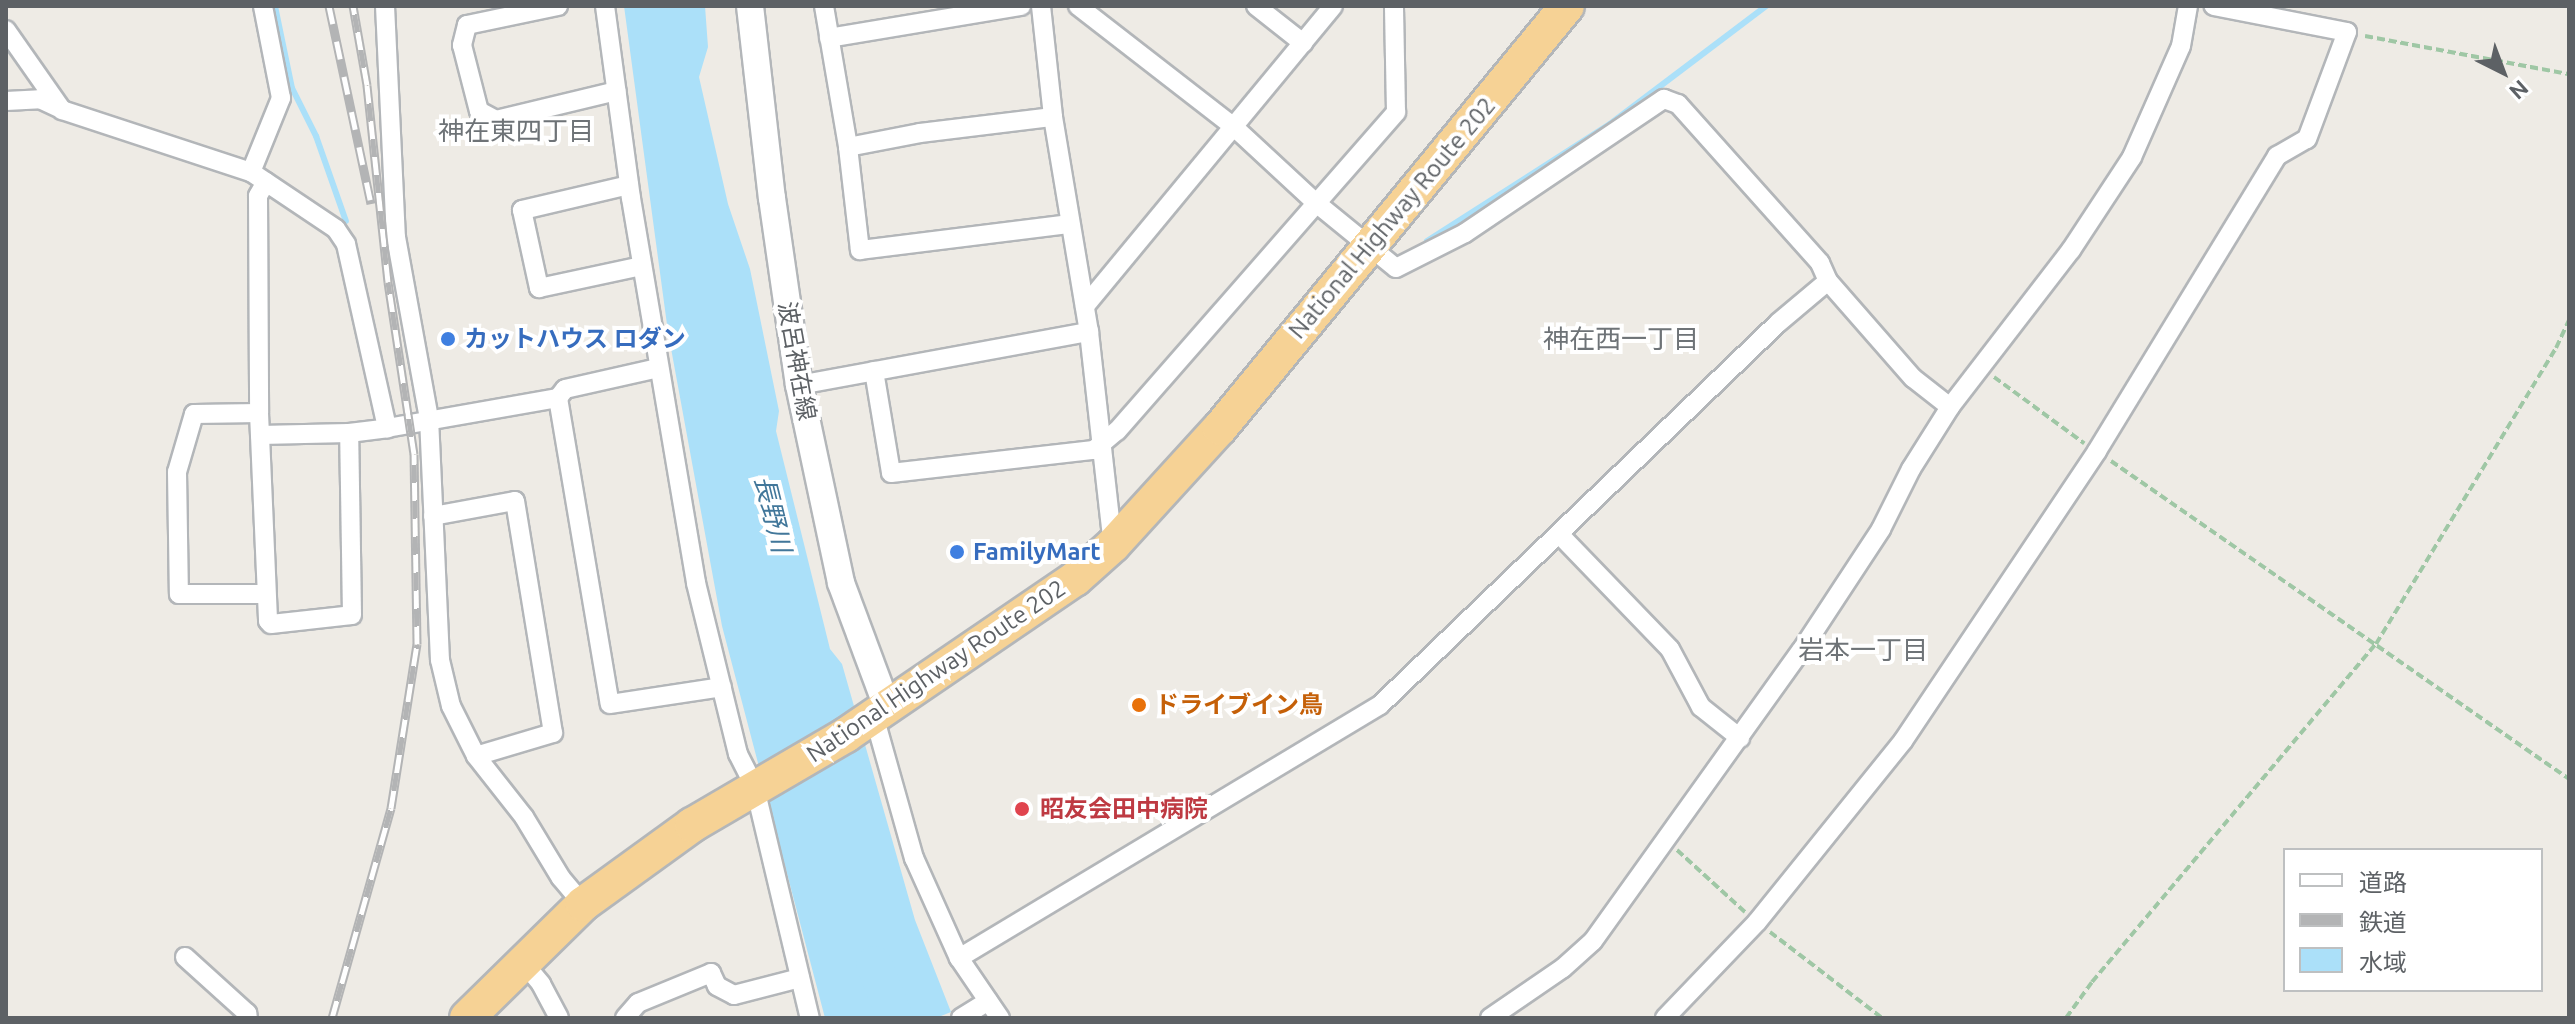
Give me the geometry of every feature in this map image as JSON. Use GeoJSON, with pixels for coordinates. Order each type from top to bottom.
{"type":"FeatureCollection","features":[{"type":"Feature","properties":{"kind":"highway","name":"National Highway Route 202"},"geometry":{"type":"LineString","coordinates":[[467,1018],[583,904],[692,825],[880,712],[1075,579],[1113,545],[1220,428],[1567,6]]}},
{"type":"Feature","properties":{"kind":"main road","name":"波呂神在線"},"geometry":{"type":"LineString","coordinates":[[750,6],[772,198],[799,385],[841,583],[880,712]]}},
{"type":"Feature","properties":{"kind":"street"},"geometry":{"type":"LineString","coordinates":[[263,6],[281,98],[259,177],[258,196],[259,413],[266,594],[271,624],[352,615],[353,524],[349,433]]}},
{"type":"Feature","properties":{"kind":"street"},"geometry":{"type":"LineString","coordinates":[[385,6],[396,237],[429,418],[440,660],[451,706],[476,756],[524,817],[561,878],[583,904]]}},
{"type":"Feature","properties":{"kind":"street"},"geometry":{"type":"LineString","coordinates":[[558,6],[467,25],[462,45],[479,111],[496,120],[617,91]]}},
{"type":"Feature","properties":{"kind":"street"},"geometry":{"type":"LineString","coordinates":[[605,6],[629,185],[696,583],[738,754],[764,783],[810,1018]]}},
{"type":"Feature","properties":{"kind":"street"},"geometry":{"type":"LineString","coordinates":[[824,6],[848,147],[860,250],[1069,224]]}},
{"type":"Feature","properties":{"kind":"street"},"geometry":{"type":"LineString","coordinates":[[829,38],[1021,6]]}},
{"type":"Feature","properties":{"kind":"street"},"geometry":{"type":"LineString","coordinates":[[1041,6],[1053,117],[1089,332],[1113,545]]}},
{"type":"Feature","properties":{"kind":"street"},"geometry":{"type":"LineString","coordinates":[[1078,6],[1234,127],[1315,202],[1396,268],[1408,265],[1465,233],[1664,99],[1678,104],[1820,263],[1828,281],[1913,378],[1950,407]]}},
{"type":"Feature","properties":{"kind":"street"},"geometry":{"type":"LineString","coordinates":[[1256,6],[1303,43]]}},
{"type":"Feature","properties":{"kind":"street"},"geometry":{"type":"LineString","coordinates":[[1085,306],[1333,6]]}},
{"type":"Feature","properties":{"kind":"street"},"geometry":{"type":"LineString","coordinates":[[874,371],[891,473],[1094,450],[1117,431],[1396,112],[1394,6]]}},
{"type":"Feature","properties":{"kind":"street"},"geometry":{"type":"LineString","coordinates":[[1490,1018],[1563,968],[1593,941],[1740,738],[1881,529],[1911,469],[1950,407],[1983,368],[2104,203],[2132,157],[2181,46],[2188,6]]}},
{"type":"Feature","properties":{"kind":"street"},"geometry":{"type":"LineString","coordinates":[[1665,1018],[1757,922],[1903,741],[2097,451],[2277,156],[2307,139],[2347,32],[2214,6]]}},
{"type":"Feature","properties":{"kind":"street"},"geometry":{"type":"LineString","coordinates":[[6,30],[62,110]]}},
{"type":"Feature","properties":{"kind":"street"},"geometry":{"type":"LineString","coordinates":[[6,101],[40,99],[62,110],[259,177],[336,229],[346,244],[387,428]]}},
{"type":"Feature","properties":{"kind":"street"},"geometry":{"type":"LineString","coordinates":[[848,147],[920,133],[1053,117]]}},
{"type":"Feature","properties":{"kind":"street"},"geometry":{"type":"LineString","coordinates":[[629,185],[522,210],[539,288],[642,266]]}},
{"type":"Feature","properties":{"kind":"street"},"geometry":{"type":"LineString","coordinates":[[959,958],[1380,705],[1778,323],[1828,281]]}},
{"type":"Feature","properties":{"kind":"street"},"geometry":{"type":"LineString","coordinates":[[799,385],[1089,332]]}},
{"type":"Feature","properties":{"kind":"street"},"geometry":{"type":"LineString","coordinates":[[260,435],[349,433],[387,428],[429,418],[558,398],[565,389],[658,368]]}},
{"type":"Feature","properties":{"kind":"street"},"geometry":{"type":"LineString","coordinates":[[558,398],[610,704],[722,687]]}},
{"type":"Feature","properties":{"kind":"street"},"geometry":{"type":"LineString","coordinates":[[259,413],[194,414],[177,472],[179,594],[266,594]]}},
{"type":"Feature","properties":{"kind":"street"},"geometry":{"type":"LineString","coordinates":[[433,516],[515,501],[553,733],[476,756]]}},
{"type":"Feature","properties":{"kind":"street"},"geometry":{"type":"LineString","coordinates":[[1560,535],[1670,649],[1701,707],[1740,738]]}},
{"type":"Feature","properties":{"kind":"street"},"geometry":{"type":"LineString","coordinates":[[880,712],[914,858],[959,958],[1000,1018]]}},
{"type":"Feature","properties":{"kind":"street"},"geometry":{"type":"LineString","coordinates":[[185,957],[247,1013],[248,1018]]}},
{"type":"Feature","properties":{"kind":"street"},"geometry":{"type":"LineString","coordinates":[[522,961],[541,984],[559,1018]]}},
{"type":"Feature","properties":{"kind":"street"},"geometry":{"type":"LineString","coordinates":[[625,1018],[638,1003],[711,973],[717,986],[734,995],[800,978]]}},
{"type":"Feature","properties":{"kind":"street"},"geometry":{"type":"LineString","coordinates":[[961,1018],[988,1001]]}},
{"type":"Feature","properties":{"kind":"path"},"geometry":{"type":"LineString","coordinates":[[2347,32],[2569,74]]}},
{"type":"Feature","properties":{"kind":"path"},"geometry":{"type":"LineString","coordinates":[[2066,1018],[2092,982],[2376,644],[2556,348],[2569,320]]}},
{"type":"Feature","properties":{"kind":"path"},"geometry":{"type":"LineString","coordinates":[[1983,368],[2062,430],[2097,451],[2569,779]]}},
{"type":"Feature","properties":{"kind":"water"},"geometry":{"type":"Polygon","coordinates":[[[624,6],[705,6],[708,47],[699,77],[728,204],[750,269],[779,411],[776,431],[830,649],[842,664],[915,920],[951,1012],[936,1018],[912,1018],[906,1002],[882,1011],[883,1018],[825,1018],[722,626],[668,332],[624,6]]]}},
{"type":"Feature","properties":{"kind":"waterway"},"geometry":{"type":"LineString","coordinates":[[275,6],[292,88],[316,136],[346,221]]}},
{"type":"Feature","properties":{"kind":"waterway"},"geometry":{"type":"LineString","coordinates":[[1427,241],[1610,124],[1766,6]]}},
{"type":"Feature","properties":{"kind":"waterway","name":"長野川"},"geometry":{"type":"LineString","coordinates":[[874,964],[895,1018]]}},
{"type":"Feature","properties":{"kind":"railway"},"geometry":{"type":"LineString","coordinates":[[329,6],[371,204]]}},
{"type":"Feature","properties":{"kind":"railway"},"geometry":{"type":"LineString","coordinates":[[332,1018],[391,808],[417,644],[414,454],[388,282],[367,85],[353,6]]}},
{"type":"Feature","properties":{"kind":"place","name":"カットハウス ロダン"},"geometry":{"type":"Point","coordinates":[448,339]}},
{"type":"Feature","properties":{"kind":"place","name":"FamilyMart"},"geometry":{"type":"Point","coordinates":[957,552]}},
{"type":"Feature","properties":{"kind":"place","name":"ドライブイン鳥"},"geometry":{"type":"Point","coordinates":[1139,705]}},
{"type":"Feature","properties":{"kind":"place","name":"昭友会田中病院"},"geometry":{"type":"Point","coordinates":[1022,809]}},
{"type":"Feature","properties":{"kind":"district","name":"神在東四丁目"},"geometry":{"type":"Point","coordinates":[516,131]}},
{"type":"Feature","properties":{"kind":"district","name":"神在西一丁目"},"geometry":{"type":"Point","coordinates":[1621,339]}},
{"type":"Feature","properties":{"kind":"district","name":"岩本一丁目"},"geometry":{"type":"Point","coordinates":[1863,650]}}]}
